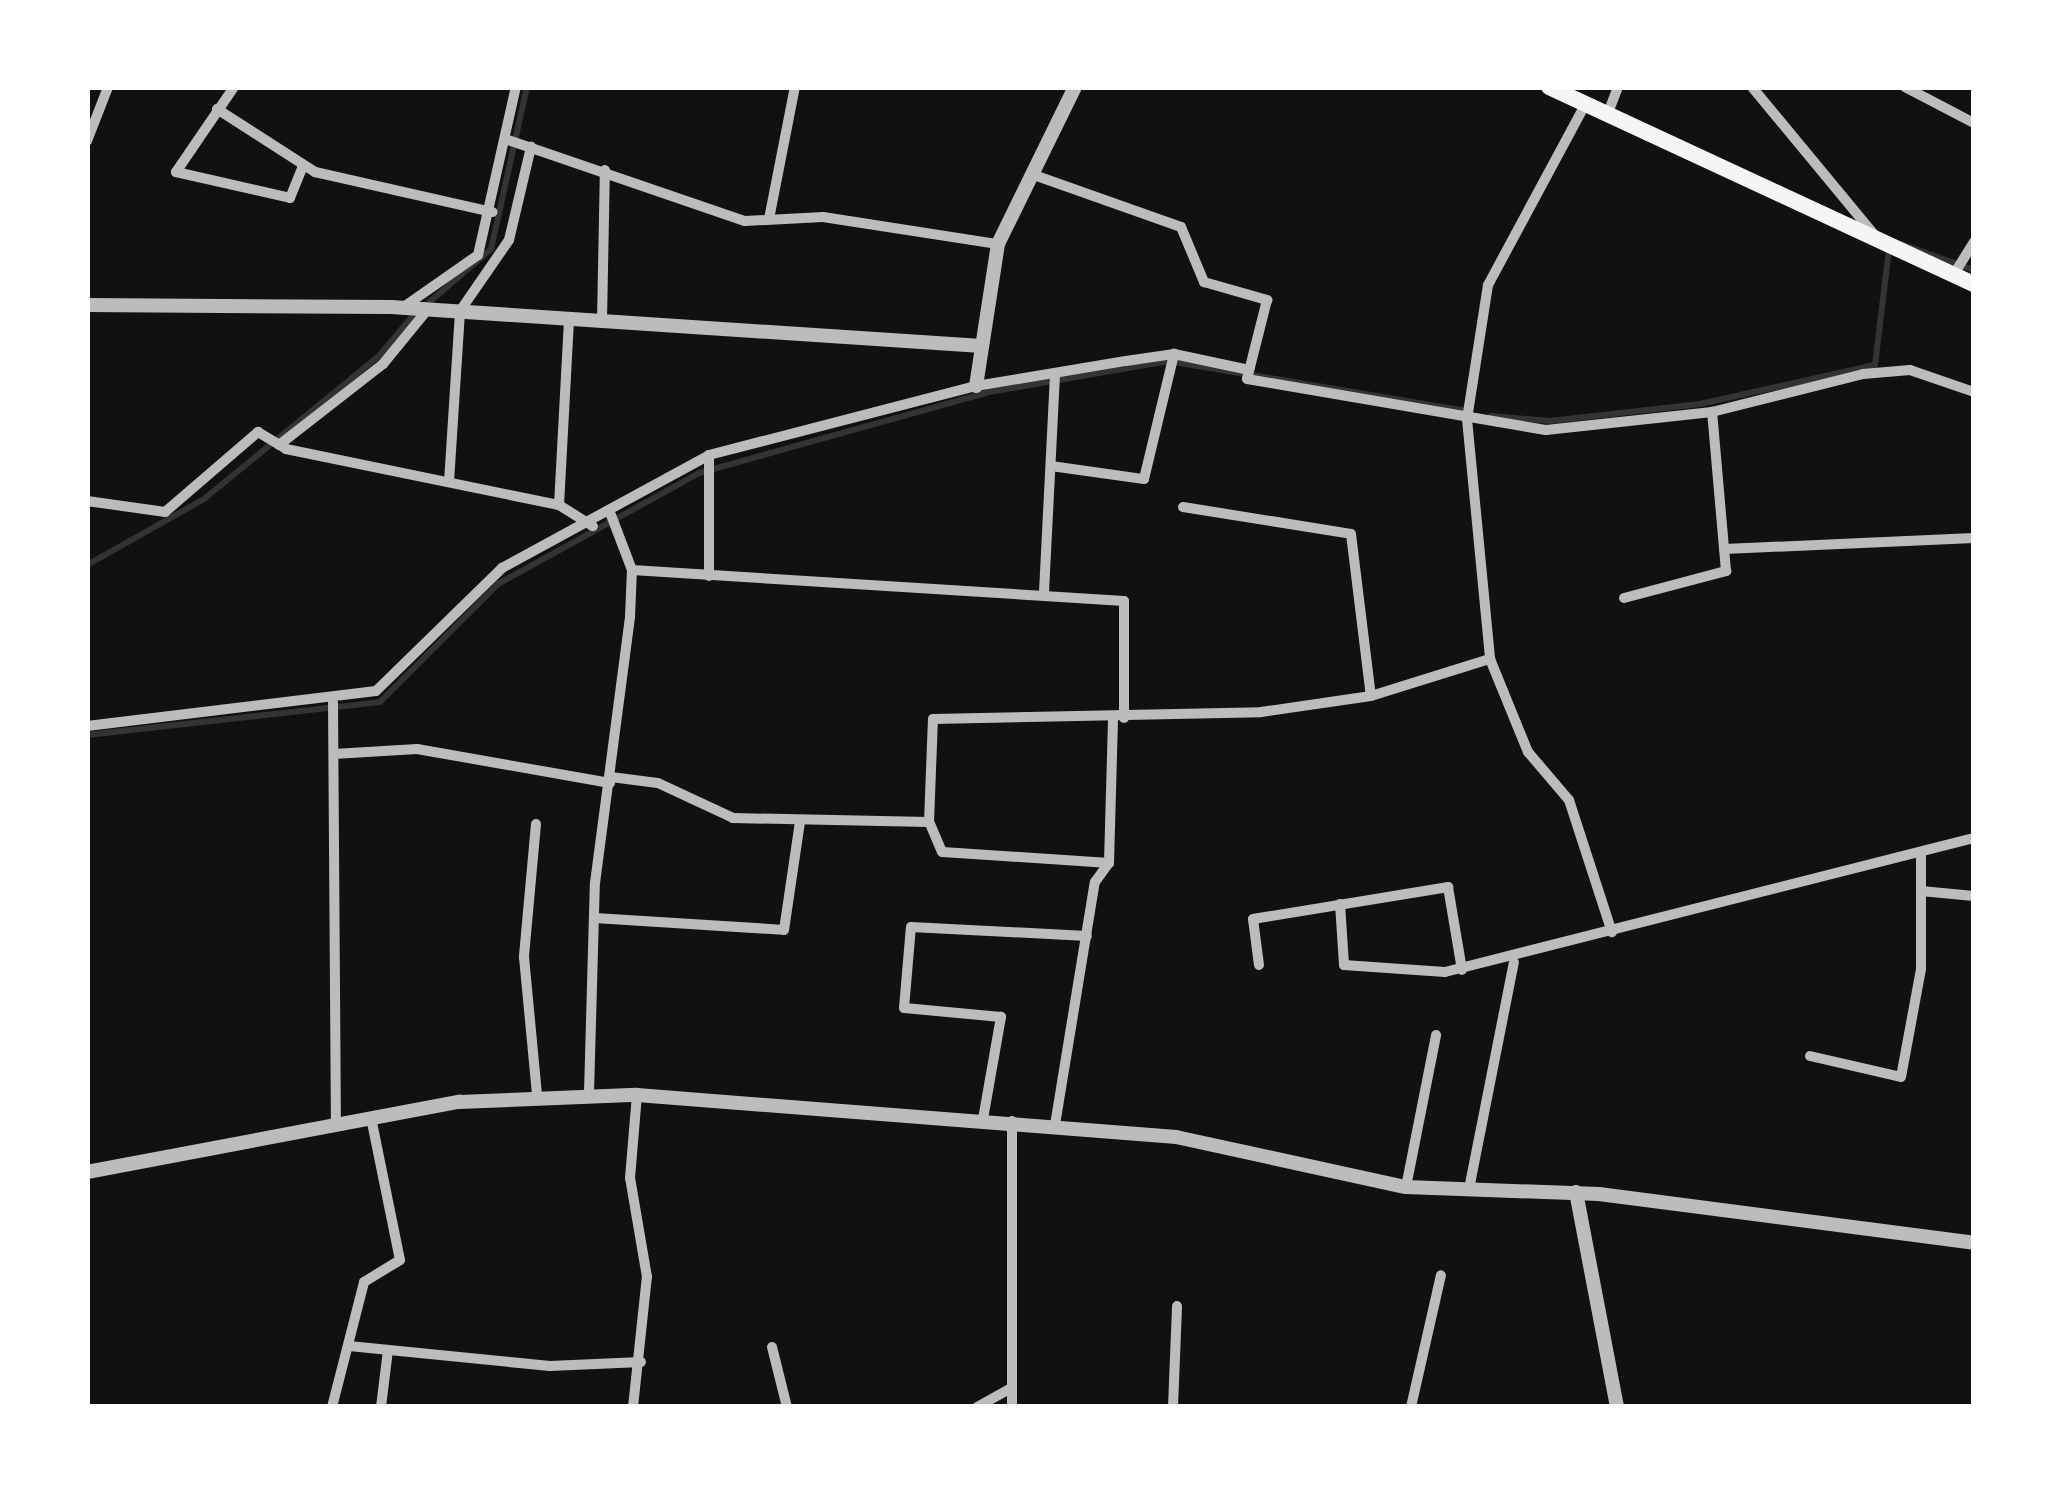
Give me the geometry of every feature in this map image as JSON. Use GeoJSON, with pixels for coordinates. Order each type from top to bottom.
{"type":"FeatureCollection","features":[{"type":"Feature","properties":{"kind":"main road"},"geometry":{"type":"LineString","coordinates":[[1549,87],[1974,284]]}},
{"type":"Feature","properties":{"kind":"street"},"geometry":{"type":"LineString","coordinates":[[87,141],[108,87]]}},
{"type":"Feature","properties":{"kind":"street"},"geometry":{"type":"LineString","coordinates":[[234,87],[176,172],[290,198],[303,165]]}},
{"type":"Feature","properties":{"kind":"street"},"geometry":{"type":"LineString","coordinates":[[403,308],[478,255],[493,212],[516,87]]}},
{"type":"Feature","properties":{"kind":"street"},"geometry":{"type":"LineString","coordinates":[[769,219],[795,87]]}},
{"type":"Feature","properties":{"kind":"street"},"geometry":{"type":"LineString","coordinates":[[976,386],[998,244],[1076,87]]}},
{"type":"Feature","properties":{"kind":"street"},"geometry":{"type":"LineString","coordinates":[[1608,113],[1618,87]]}},
{"type":"Feature","properties":{"kind":"street"},"geometry":{"type":"LineString","coordinates":[[1752,87],[1879,239]]}},
{"type":"Feature","properties":{"kind":"street"},"geometry":{"type":"LineString","coordinates":[[1904,87],[1974,123]]}},
{"type":"Feature","properties":{"kind":"street"},"geometry":{"type":"LineString","coordinates":[[1586,104],[1488,285],[1466,369],[1467,419],[1490,659],[1528,752],[1568,800],[1612,932]]}},
{"type":"Feature","properties":{"kind":"street"},"geometry":{"type":"LineString","coordinates":[[217,109],[303,165],[351,186],[493,212]]}},
{"type":"Feature","properties":{"kind":"street"},"geometry":{"type":"LineString","coordinates":[[509,140],[605,170],[718,214],[998,244]]}},
{"type":"Feature","properties":{"kind":"street"},"geometry":{"type":"LineString","coordinates":[[449,482],[460,311],[509,240],[531,147]]}},
{"type":"Feature","properties":{"kind":"street"},"geometry":{"type":"LineString","coordinates":[[602,321],[605,170]]}},
{"type":"Feature","properties":{"kind":"street"},"geometry":{"type":"LineString","coordinates":[[1034,175],[1181,227],[1204,282],[1267,300],[1246,379],[1546,430],[1712,412],[1784,387],[1910,370],[1974,392]]}},
{"type":"Feature","properties":{"kind":"street"},"geometry":{"type":"LineString","coordinates":[[1954,273],[1971,247]]}},
{"type":"Feature","properties":{"kind":"street"},"geometry":{"type":"LineString","coordinates":[[87,304],[427,309],[982,346]]}},
{"type":"Feature","properties":{"kind":"street"},"geometry":{"type":"LineString","coordinates":[[279,444],[383,364],[427,309]]}},
{"type":"Feature","properties":{"kind":"street"},"geometry":{"type":"LineString","coordinates":[[559,505],[569,319]]}},
{"type":"Feature","properties":{"kind":"street"},"geometry":{"type":"LineString","coordinates":[[87,726],[333,703],[405,672],[502,568],[593,526],[709,455],[976,386],[1174,354],[1249,370]]}},
{"type":"Feature","properties":{"kind":"street"},"geometry":{"type":"LineString","coordinates":[[1051,466],[1144,479],[1174,354]]}},
{"type":"Feature","properties":{"kind":"street"},"geometry":{"type":"LineString","coordinates":[[1044,592],[1055,374]]}},
{"type":"Feature","properties":{"kind":"street"},"geometry":{"type":"LineString","coordinates":[[1624,598],[1726,572],[1712,412]]}},
{"type":"Feature","properties":{"kind":"street"},"geometry":{"type":"LineString","coordinates":[[87,501],[165,512],[257,432],[279,444],[559,505],[593,526]]}},
{"type":"Feature","properties":{"kind":"street"},"geometry":{"type":"LineString","coordinates":[[709,455],[709,576]]}},
{"type":"Feature","properties":{"kind":"street"},"geometry":{"type":"LineString","coordinates":[[1183,507],[1351,534],[1371,696]]}},
{"type":"Feature","properties":{"kind":"street"},"geometry":{"type":"LineString","coordinates":[[589,1093],[595,918],[632,570],[611,515]]}},
{"type":"Feature","properties":{"kind":"street"},"geometry":{"type":"LineString","coordinates":[[1724,549],[1974,538]]}},
{"type":"Feature","properties":{"kind":"street"},"geometry":{"type":"LineString","coordinates":[[632,570],[1044,592],[1124,601],[1108,863],[1087,936],[1055,1124]]}},
{"type":"Feature","properties":{"kind":"street"},"geometry":{"type":"LineString","coordinates":[[1108,863],[942,853],[928,822],[933,719],[1119,719],[1371,696],[1490,659]]}},
{"type":"Feature","properties":{"kind":"street"},"geometry":{"type":"LineString","coordinates":[[333,703],[336,1123]]}},
{"type":"Feature","properties":{"kind":"street"},"geometry":{"type":"LineString","coordinates":[[334,754],[417,749],[658,783],[733,818],[928,822]]}},
{"type":"Feature","properties":{"kind":"street"},"geometry":{"type":"LineString","coordinates":[[595,918],[784,931],[800,822]]}},
{"type":"Feature","properties":{"kind":"street"},"geometry":{"type":"LineString","coordinates":[[536,824],[524,957],[537,1094]]}},
{"type":"Feature","properties":{"kind":"street"},"geometry":{"type":"LineString","coordinates":[[1340,904],[1344,965],[1462,970],[1514,962],[1974,838]]}},
{"type":"Feature","properties":{"kind":"street"},"geometry":{"type":"LineString","coordinates":[[1810,1056],[1901,1076],[1921,856]]}},
{"type":"Feature","properties":{"kind":"street"},"geometry":{"type":"LineString","coordinates":[[1259,965],[1253,919],[1448,886],[1462,970]]}},
{"type":"Feature","properties":{"kind":"street"},"geometry":{"type":"LineString","coordinates":[[1921,891],[1974,896]]}},
{"type":"Feature","properties":{"kind":"street"},"geometry":{"type":"LineString","coordinates":[[983,1119],[1001,1017],[904,1008],[910,927],[1087,936]]}},
{"type":"Feature","properties":{"kind":"street"},"geometry":{"type":"LineString","coordinates":[[1469,1189],[1514,962]]}},
{"type":"Feature","properties":{"kind":"street"},"geometry":{"type":"LineString","coordinates":[[1406,1187],[1436,1035]]}},
{"type":"Feature","properties":{"kind":"street"},"geometry":{"type":"LineString","coordinates":[[87,1172],[336,1123],[537,1094],[589,1093],[1055,1124],[1176,1137],[1406,1187],[1576,1192],[1974,1243]]}},
{"type":"Feature","properties":{"kind":"street"},"geometry":{"type":"LineString","coordinates":[[633,1407],[640,1362],[637,1095]]}},
{"type":"Feature","properties":{"kind":"street"},"geometry":{"type":"LineString","coordinates":[[332,1407],[364,1282],[400,1260],[371,1118]]}},
{"type":"Feature","properties":{"kind":"street"},"geometry":{"type":"LineString","coordinates":[[1012,1121],[1012,1407]]}},
{"type":"Feature","properties":{"kind":"street"},"geometry":{"type":"LineString","coordinates":[[1576,1192],[1617,1407]]}},
{"type":"Feature","properties":{"kind":"street"},"geometry":{"type":"LineString","coordinates":[[1412,1407],[1441,1275]]}},
{"type":"Feature","properties":{"kind":"street"},"geometry":{"type":"LineString","coordinates":[[1173,1407],[1177,1306]]}},
{"type":"Feature","properties":{"kind":"street"},"geometry":{"type":"LineString","coordinates":[[349,1346],[550,1366],[640,1362]]}},
{"type":"Feature","properties":{"kind":"street"},"geometry":{"type":"LineString","coordinates":[[772,1347],[787,1407]]}},
{"type":"Feature","properties":{"kind":"street"},"geometry":{"type":"LineString","coordinates":[[381,1407],[388,1350]]}},
{"type":"Feature","properties":{"kind":"street"},"geometry":{"type":"LineString","coordinates":[[977,1407],[1011,1388]]}},
{"type":"Feature","properties":{"kind":"waterway"},"geometry":{"type":"LineString","coordinates":[[426,305],[491,249],[527,87]]}},
{"type":"Feature","properties":{"kind":"waterway"},"geometry":{"type":"LineString","coordinates":[[1901,244],[1974,270]]}},
{"type":"Feature","properties":{"kind":"waterway"},"geometry":{"type":"LineString","coordinates":[[1491,416],[1550,421],[1700,404],[1875,365],[1889,250]]}},
{"type":"Feature","properties":{"kind":"waterway"},"geometry":{"type":"LineString","coordinates":[[87,565],[204,499],[380,355],[415,313]]}},
{"type":"Feature","properties":{"kind":"waterway"},"geometry":{"type":"LineString","coordinates":[[87,735],[380,702],[498,584],[699,473],[989,392],[1168,361],[1467,411]]}}]}
